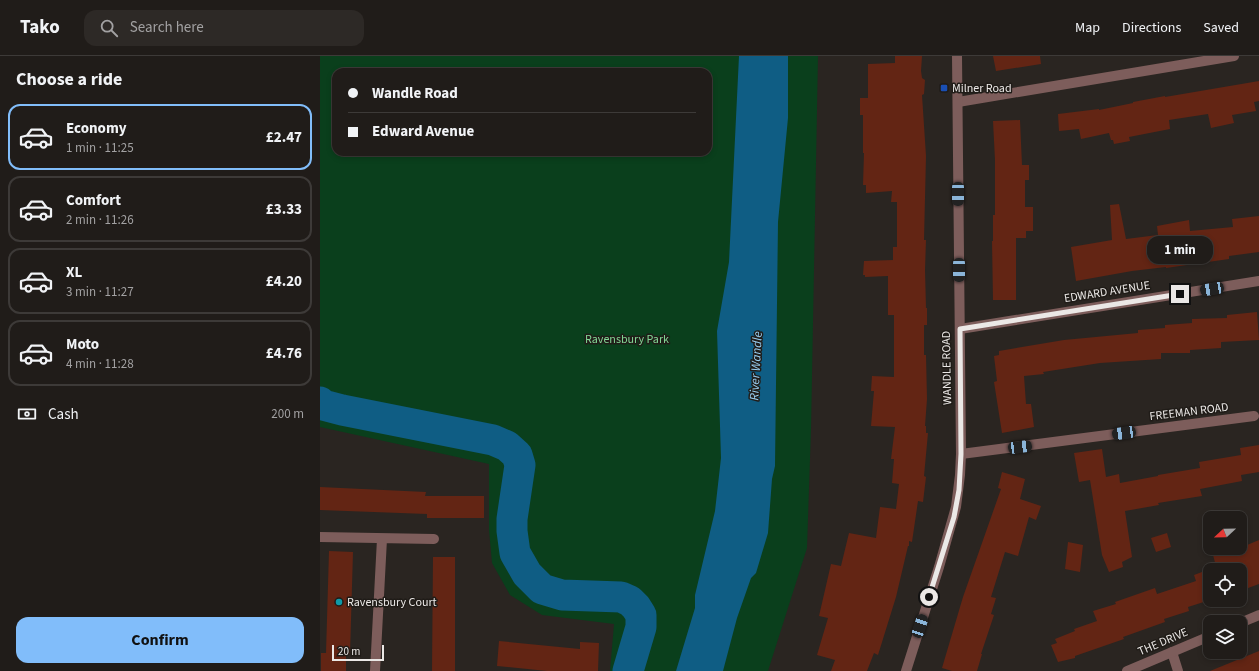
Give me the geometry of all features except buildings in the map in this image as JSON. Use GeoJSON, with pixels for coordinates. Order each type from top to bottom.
{"type":"FeatureCollection","features":[{"type":"Feature","properties":{"kind":"street","name":"WANDLE ROAD"},"geometry":{"type":"LineString","coordinates":[[906,671],[954,517],[959,490],[961,454],[957,56]]}},
{"type":"Feature","properties":{"kind":"street"},"geometry":{"type":"LineString","coordinates":[[958,102],[1234,56]]}},
{"type":"Feature","properties":{"kind":"street","name":"EDWARD AVENUE"},"geometry":{"type":"LineString","coordinates":[[960,329],[1259,281]]}},
{"type":"Feature","properties":{"kind":"street","name":"FREEMAN ROAD"},"geometry":{"type":"LineString","coordinates":[[961,454],[1254,416]]}},
{"type":"Feature","properties":{"kind":"street"},"geometry":{"type":"LineString","coordinates":[[320,537],[434,539]]}},
{"type":"Feature","properties":{"kind":"street"},"geometry":{"type":"LineString","coordinates":[[375,671],[382,539]]}},
{"type":"Feature","properties":{"kind":"street"},"geometry":{"type":"LineString","coordinates":[[1247,620],[1259,615]]}},
{"type":"Feature","properties":{"kind":"street","name":"THE DRIVE"},"geometry":{"type":"LineString","coordinates":[[1127,671],[1203,639]]}},
{"type":"Feature","properties":{"kind":"street"},"geometry":{"type":"LineString","coordinates":[[1172,652],[1178,671]]}},
{"type":"Feature","properties":{"kind":"green space","name":"Ravensbury Park"},"geometry":{"type":"Polygon","coordinates":[[[320,56],[818,56],[811,429],[807,548],[768,671],[610,671],[614,624],[542,615],[510,595],[492,563],[489,530],[489,464],[320,427],[320,56]]]}},
{"type":"Feature","properties":{"kind":"water","name":"River Wandle"},"geometry":{"type":"Polygon","coordinates":[[[739,56],[788,56],[788,118],[778,222],[775,466],[772,479],[768,533],[756,573],[751,578],[737,618],[723,671],[676,671],[695,608],[695,595],[715,511],[721,458],[717,331],[729,262],[739,56]]]}},
{"type":"Feature","properties":{"kind":"waterway"},"geometry":{"type":"LineString","coordinates":[[320,402],[323,405],[342,410],[493,440],[507,446],[517,455],[520,465],[512,519],[515,553],[527,574],[542,589],[562,595],[621,597],[630,601],[636,607],[641,615],[641,627],[628,671]]}},
{"type":"Feature","properties":{"kind":"place","name":"Milner Road"},"geometry":{"type":"Point","coordinates":[944,88]}},
{"type":"Feature","properties":{"kind":"place","name":"Ravensbury Court"},"geometry":{"type":"Point","coordinates":[339,602]}},
{"type":"Feature","properties":{"kind":"route"},"geometry":{"type":"LineString","coordinates":[[929,597],[954,517],[959,490],[961,454],[960,329],[1180,294]]}}]}
